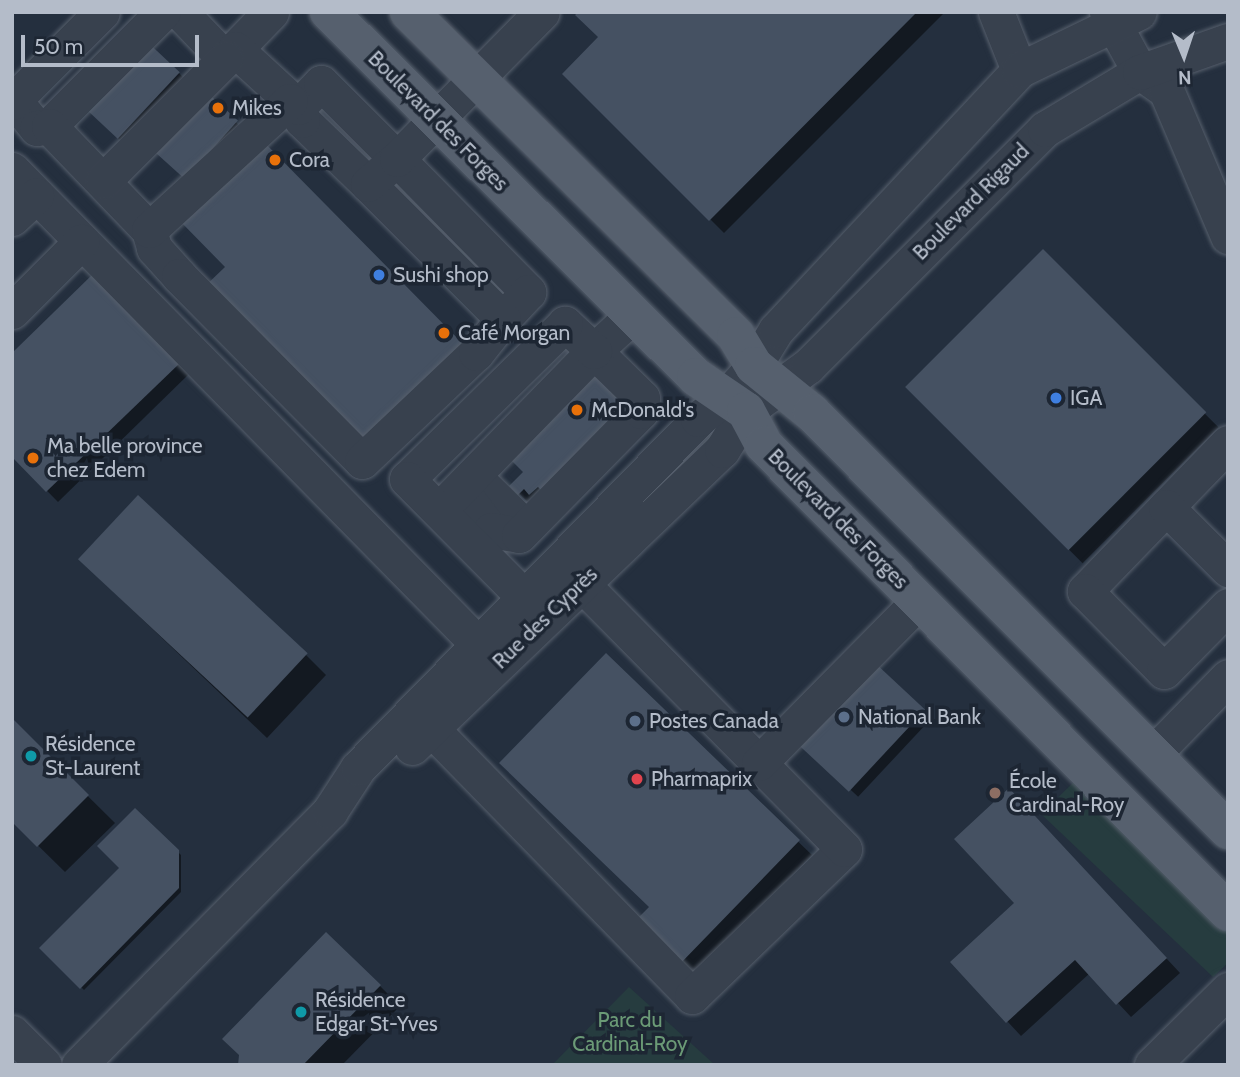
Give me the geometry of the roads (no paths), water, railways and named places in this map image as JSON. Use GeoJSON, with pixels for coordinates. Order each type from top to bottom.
{"type":"FeatureCollection","features":[{"type":"Feature","properties":{"kind":"main road","name":"Boulevard des Forges"},"geometry":{"type":"LineString","coordinates":[[329,12],[696,377],[737,404],[764,445],[1228,912]]}},
{"type":"Feature","properties":{"kind":"main road"},"geometry":{"type":"LineString","coordinates":[[409,12],[736,337],[766,377],[812,413],[1228,830]]}},
{"type":"Feature","properties":{"kind":"street"},"geometry":{"type":"LineString","coordinates":[[102,12],[13,101],[37,128],[49,126],[163,12]]}},
{"type":"Feature","properties":{"kind":"street"},"geometry":{"type":"LineString","coordinates":[[180,12],[245,32],[302,120],[503,318]]}},
{"type":"Feature","properties":{"kind":"street"},"geometry":{"type":"LineString","coordinates":[[368,184],[397,159],[542,12]]}},
{"type":"Feature","properties":{"kind":"street"},"geometry":{"type":"LineString","coordinates":[[996,12],[1019,70]]}},
{"type":"Feature","properties":{"kind":"street"},"geometry":{"type":"LineString","coordinates":[[1119,16],[1140,72],[1166,90],[1228,236]]}},
{"type":"Feature","properties":{"kind":"street","name":"Boulevard Rigaud"},"geometry":{"type":"LineString","coordinates":[[766,377],[776,330],[1019,70],[1119,16]]}},
{"type":"Feature","properties":{"kind":"street"},"geometry":{"type":"LineString","coordinates":[[103,181],[245,32]]}},
{"type":"Feature","properties":{"kind":"street","name":"Boulevard Rigaud"},"geometry":{"type":"LineString","coordinates":[[737,404],[766,377],[808,366],[1045,129],[1140,72],[1228,41]]}},
{"type":"Feature","properties":{"kind":"street"},"geometry":{"type":"LineString","coordinates":[[149,230],[321,83],[528,292],[503,318],[476,353],[328,492]]}},
{"type":"Feature","properties":{"kind":"street"},"geometry":{"type":"LineString","coordinates":[[49,126],[149,230],[154,248],[171,267],[362,461]]}},
{"type":"Feature","properties":{"kind":"street"},"geometry":{"type":"LineString","coordinates":[[12,170],[24,207],[81,242],[479,645]]}},
{"type":"Feature","properties":{"kind":"street"},"geometry":{"type":"LineString","coordinates":[[12,311],[81,242]]}},
{"type":"Feature","properties":{"kind":"street"},"geometry":{"type":"LineString","coordinates":[[458,491],[594,351],[633,315]]}},
{"type":"Feature","properties":{"kind":"street"},"geometry":{"type":"LineString","coordinates":[[565,324],[642,398],[641,411],[525,527],[458,491],[407,479],[565,324]]}},
{"type":"Feature","properties":{"kind":"street","name":"Rue des Cyprès"},"geometry":{"type":"LineString","coordinates":[[423,720],[571,572],[698,418],[737,404]]}},
{"type":"Feature","properties":{"kind":"street"},"geometry":{"type":"LineString","coordinates":[[1228,443],[1085,591],[1164,671],[1228,607]]}},
{"type":"Feature","properties":{"kind":"street"},"geometry":{"type":"LineString","coordinates":[[458,491],[535,608]]}},
{"type":"Feature","properties":{"kind":"street"},"geometry":{"type":"LineString","coordinates":[[1166,507],[1228,569]]}},
{"type":"Feature","properties":{"kind":"street"},"geometry":{"type":"LineString","coordinates":[[423,720],[692,996],[844,849],[571,572]]}},
{"type":"Feature","properties":{"kind":"street"},"geometry":{"type":"LineString","coordinates":[[759,763],[919,601]]}},
{"type":"Feature","properties":{"kind":"street","name":"Rue des Cyprès"},"geometry":{"type":"LineString","coordinates":[[79,1065],[330,811],[375,783],[479,645],[535,608]]}},
{"type":"Feature","properties":{"kind":"street"},"geometry":{"type":"LineString","coordinates":[[1152,755],[1228,677]]}},
{"type":"Feature","properties":{"kind":"street"},"geometry":{"type":"LineString","coordinates":[[1152,1065],[1228,990]]}},
{"type":"Feature","properties":{"kind":"street"},"geometry":{"type":"LineString","coordinates":[[12,1033],[44,1065]]}},
{"type":"Feature","properties":{"kind":"place","name":"Mikes"},"geometry":{"type":"Point","coordinates":[218,108]}},
{"type":"Feature","properties":{"kind":"place","name":"Cora"},"geometry":{"type":"Point","coordinates":[275,160]}},
{"type":"Feature","properties":{"kind":"place","name":"Sushi shop"},"geometry":{"type":"Point","coordinates":[379,275]}},
{"type":"Feature","properties":{"kind":"place","name":"Café Morgan"},"geometry":{"type":"Point","coordinates":[444,333]}},
{"type":"Feature","properties":{"kind":"place","name":"IGA"},"geometry":{"type":"Point","coordinates":[1056,398]}},
{"type":"Feature","properties":{"kind":"place","name":"McDonald's"},"geometry":{"type":"Point","coordinates":[577,410]}},
{"type":"Feature","properties":{"kind":"place","name":"Ma belle province chez Edem"},"geometry":{"type":"Point","coordinates":[33,458]}},
{"type":"Feature","properties":{"kind":"place","name":"National Bank"},"geometry":{"type":"Point","coordinates":[844,717]}},
{"type":"Feature","properties":{"kind":"place","name":"Postes Canada"},"geometry":{"type":"Point","coordinates":[635,721]}},
{"type":"Feature","properties":{"kind":"place","name":"Résidence St-Laurent"},"geometry":{"type":"Point","coordinates":[31,756]}},
{"type":"Feature","properties":{"kind":"place","name":"Pharmaprix"},"geometry":{"type":"Point","coordinates":[637,779]}},
{"type":"Feature","properties":{"kind":"place","name":"École Cardinal-Roy"},"geometry":{"type":"Point","coordinates":[995,793]}},
{"type":"Feature","properties":{"kind":"place","name":"Résidence Edgar St-Yves"},"geometry":{"type":"Point","coordinates":[301,1012]}},
{"type":"Feature","properties":{"kind":"park label","name":"Parc du Cardinal-Roy"},"geometry":{"type":"Point","coordinates":[630,1032]}}]}
